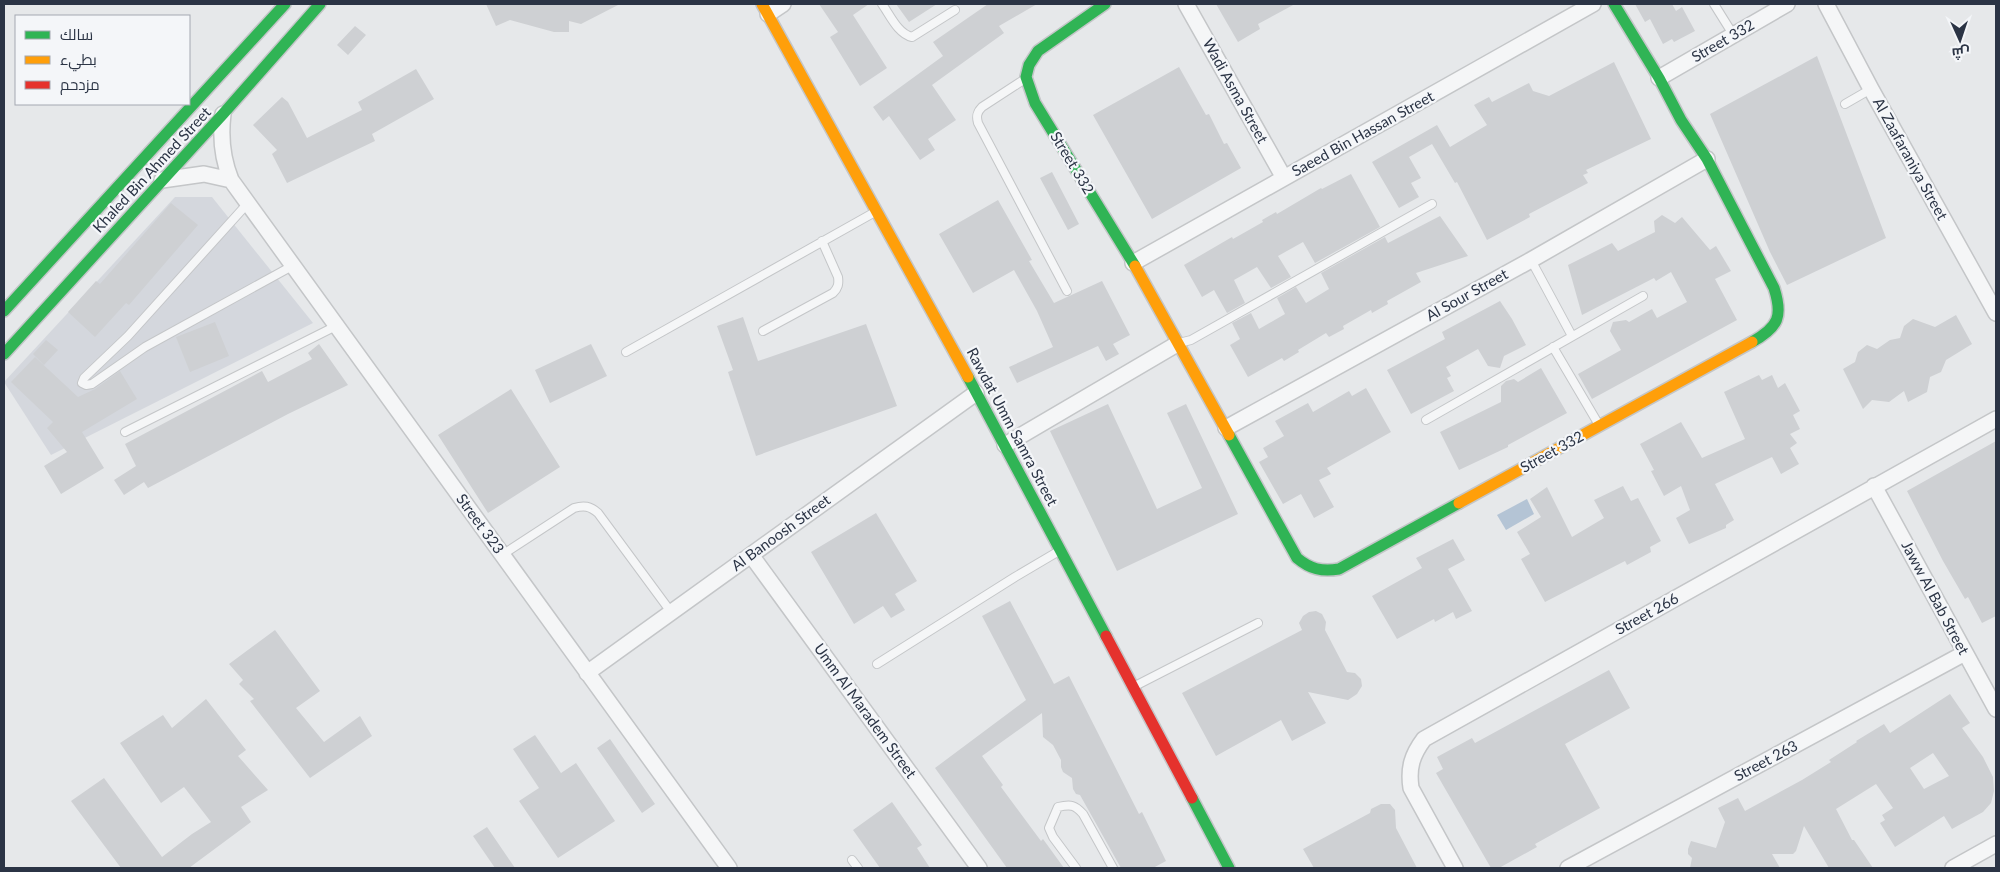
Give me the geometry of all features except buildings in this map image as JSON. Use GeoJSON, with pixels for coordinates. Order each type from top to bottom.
{"type":"FeatureCollection","features":[{"type":"Feature","properties":{"kind":"street","name":"Khaled Bin Ahmed Street"},"geometry":{"type":"LineString","coordinates":[[4,311],[285,4]]}},
{"type":"Feature","properties":{"kind":"street","name":"Khaled Bin Ahmed Street"},"geometry":{"type":"LineString","coordinates":[[4,354],[223,114],[320,4]]}},
{"type":"Feature","properties":{"kind":"street"},"geometry":{"type":"LineString","coordinates":[[765,9],[782,4]]}},
{"type":"Feature","properties":{"kind":"street"},"geometry":{"type":"LineString","coordinates":[[1026,78],[1029,65],[1038,51],[1105,4]]}},
{"type":"Feature","properties":{"kind":"street","name":"Wadi Asma Street"},"geometry":{"type":"LineString","coordinates":[[1186,4],[1284,178]]}},
{"type":"Feature","properties":{"kind":"street","name":"Saeed Bin Hassan Street"},"geometry":{"type":"LineString","coordinates":[[1133,263],[1592,4]]}},
{"type":"Feature","properties":{"kind":"street","name":"Street 332"},"geometry":{"type":"LineString","coordinates":[[1026,78],[1035,103],[1133,263],[1297,558],[1314,570],[1329,572],[1339,569],[1763,336],[1776,324],[1780,308],[1774,288],[1707,159],[1680,120],[1659,78],[1614,4]]}},
{"type":"Feature","properties":{"kind":"street","name":"Street 332"},"geometry":{"type":"LineString","coordinates":[[1659,78],[1787,4]]}},
{"type":"Feature","properties":{"kind":"street","name":"Al Zaafaraniya Street"},"geometry":{"type":"LineString","coordinates":[[1826,4],[1871,89],[1996,312]]}},
{"type":"Feature","properties":{"kind":"street","name":"Rawdat Umm Samra Street"},"geometry":{"type":"LineString","coordinates":[[765,9],[1005,445],[1229,868]]}},
{"type":"Feature","properties":{"kind":"street","name":"Street 323"},"geometry":{"type":"LineString","coordinates":[[223,114],[221,148],[231,180],[338,325],[586,673],[729,868]]}},
{"type":"Feature","properties":{"kind":"street","name":"Al Sour Street"},"geometry":{"type":"LineString","coordinates":[[1226,428],[1531,260],[1707,159]]}},
{"type":"Feature","properties":{"kind":"street"},"geometry":{"type":"LineString","coordinates":[[162,180],[204,174],[231,180]]}},
{"type":"Feature","properties":{"kind":"street"},"geometry":{"type":"LineString","coordinates":[[1005,445],[1177,344]]}},
{"type":"Feature","properties":{"kind":"street","name":"Al Banoosh Street"},"geometry":{"type":"LineString","coordinates":[[586,673],[976,393]]}},
{"type":"Feature","properties":{"kind":"street","name":"Street 266"},"geometry":{"type":"LineString","coordinates":[[1455,868],[1412,788],[1409,774],[1411,762],[1416,749],[1424,739],[1996,419]]}},
{"type":"Feature","properties":{"kind":"street","name":"Jaww Al Bab Street"},"geometry":{"type":"LineString","coordinates":[[1874,486],[1996,709]]}},
{"type":"Feature","properties":{"kind":"street","name":"Umm Al Maradem Street"},"geometry":{"type":"LineString","coordinates":[[751,554],[979,868]]}},
{"type":"Feature","properties":{"kind":"street","name":"Street 263"},"geometry":{"type":"LineString","coordinates":[[1573,867],[1965,653]]}},
{"type":"Feature","properties":{"kind":"street"},"geometry":{"type":"LineString","coordinates":[[1953,868],[1996,844]]}},
{"type":"Feature","properties":{"kind":"lane"},"geometry":{"type":"LineString","coordinates":[[882,4],[901,31],[906,36],[912,37],[919,35],[955,10]]}},
{"type":"Feature","properties":{"kind":"lane"},"geometry":{"type":"LineString","coordinates":[[1714,4],[1734,36]]}},
{"type":"Feature","properties":{"kind":"lane"},"geometry":{"type":"LineString","coordinates":[[1026,78],[982,107],[978,111],[978,124],[1067,291]]}},
{"type":"Feature","properties":{"kind":"lane"},"geometry":{"type":"LineString","coordinates":[[1845,104],[1871,89]]}},
{"type":"Feature","properties":{"kind":"lane"},"geometry":{"type":"LineString","coordinates":[[248,203],[128,336],[84,378],[82,383],[86,385],[92,384],[145,347],[294,266]]}},
{"type":"Feature","properties":{"kind":"lane"},"geometry":{"type":"LineString","coordinates":[[1177,344],[1191,340],[1432,204]]}},
{"type":"Feature","properties":{"kind":"lane"},"geometry":{"type":"LineString","coordinates":[[626,352],[877,211]]}},
{"type":"Feature","properties":{"kind":"lane"},"geometry":{"type":"LineString","coordinates":[[763,331],[833,293],[837,289],[838,277],[822,242]]}},
{"type":"Feature","properties":{"kind":"lane"},"geometry":{"type":"LineString","coordinates":[[1531,260],[1572,336]]}},
{"type":"Feature","properties":{"kind":"lane"},"geometry":{"type":"LineString","coordinates":[[1426,420],[1643,296]]}},
{"type":"Feature","properties":{"kind":"lane"},"geometry":{"type":"LineString","coordinates":[[126,432],[338,325]]}},
{"type":"Feature","properties":{"kind":"lane"},"geometry":{"type":"LineString","coordinates":[[1553,347],[1600,426]]}},
{"type":"Feature","properties":{"kind":"lane"},"geometry":{"type":"LineString","coordinates":[[502,555],[574,508],[592,507],[671,612]]}},
{"type":"Feature","properties":{"kind":"lane"},"geometry":{"type":"LineString","coordinates":[[877,664],[1015,576],[1060,550]]}},
{"type":"Feature","properties":{"kind":"lane"},"geometry":{"type":"LineString","coordinates":[[1133,687],[1258,623]]}},
{"type":"Feature","properties":{"kind":"lane"},"geometry":{"type":"LineString","coordinates":[[1076,868],[1053,837],[1049,828],[1058,807],[1070,804],[1083,814],[1114,868]]}},
{"type":"Feature","properties":{"kind":"lane"},"geometry":{"type":"LineString","coordinates":[[852,860],[858,868]]}},
{"type":"Feature","properties":{"kind":"shaded area"},"geometry":{"type":"Polygon","coordinates":[[[175,197],[212,197],[313,323],[51,455],[4,382],[175,197]]]}},
{"type":"Feature","properties":{"kind":"water"},"geometry":{"type":"Polygon","coordinates":[[[1527,499],[1534,514],[1506,530],[1497,515],[1527,499]]]}},
{"type":"Feature","properties":{"kind":"traffic: fast"},"geometry":{"type":"LineString","coordinates":[[4,311],[285,4]]}},
{"type":"Feature","properties":{"kind":"traffic: fast"},"geometry":{"type":"LineString","coordinates":[[4,354],[223,114],[320,4]]}},
{"type":"Feature","properties":{"kind":"traffic: fast"},"geometry":{"type":"LineString","coordinates":[[1105,4],[1038,51],[1029,65],[1026,77],[1035,103],[1135,266]]}},
{"type":"Feature","properties":{"kind":"traffic: fast"},"geometry":{"type":"LineString","coordinates":[[1614,4],[1659,78],[1681,120],[1707,159],[1774,288],[1778,306],[1776,320],[1768,331],[1752,342]]}},
{"type":"Feature","properties":{"kind":"traffic: fast"},"geometry":{"type":"LineString","coordinates":[[968,377],[1106,636]]}},
{"type":"Feature","properties":{"kind":"traffic: fast"},"geometry":{"type":"LineString","coordinates":[[1229,435],[1297,558],[1316,569],[1339,569],[1459,503]]}},
{"type":"Feature","properties":{"kind":"traffic: fast"},"geometry":{"type":"LineString","coordinates":[[1192,798],[1229,868]]}},
{"type":"Feature","properties":{"kind":"traffic: slow"},"geometry":{"type":"LineString","coordinates":[[762,4],[968,377]]}},
{"type":"Feature","properties":{"kind":"traffic: slow"},"geometry":{"type":"LineString","coordinates":[[1135,266],[1229,435]]}},
{"type":"Feature","properties":{"kind":"traffic: slow"},"geometry":{"type":"LineString","coordinates":[[1459,503],[1752,342]]}},
{"type":"Feature","properties":{"kind":"traffic: jam"},"geometry":{"type":"LineString","coordinates":[[1106,636],[1192,798]]}}]}
